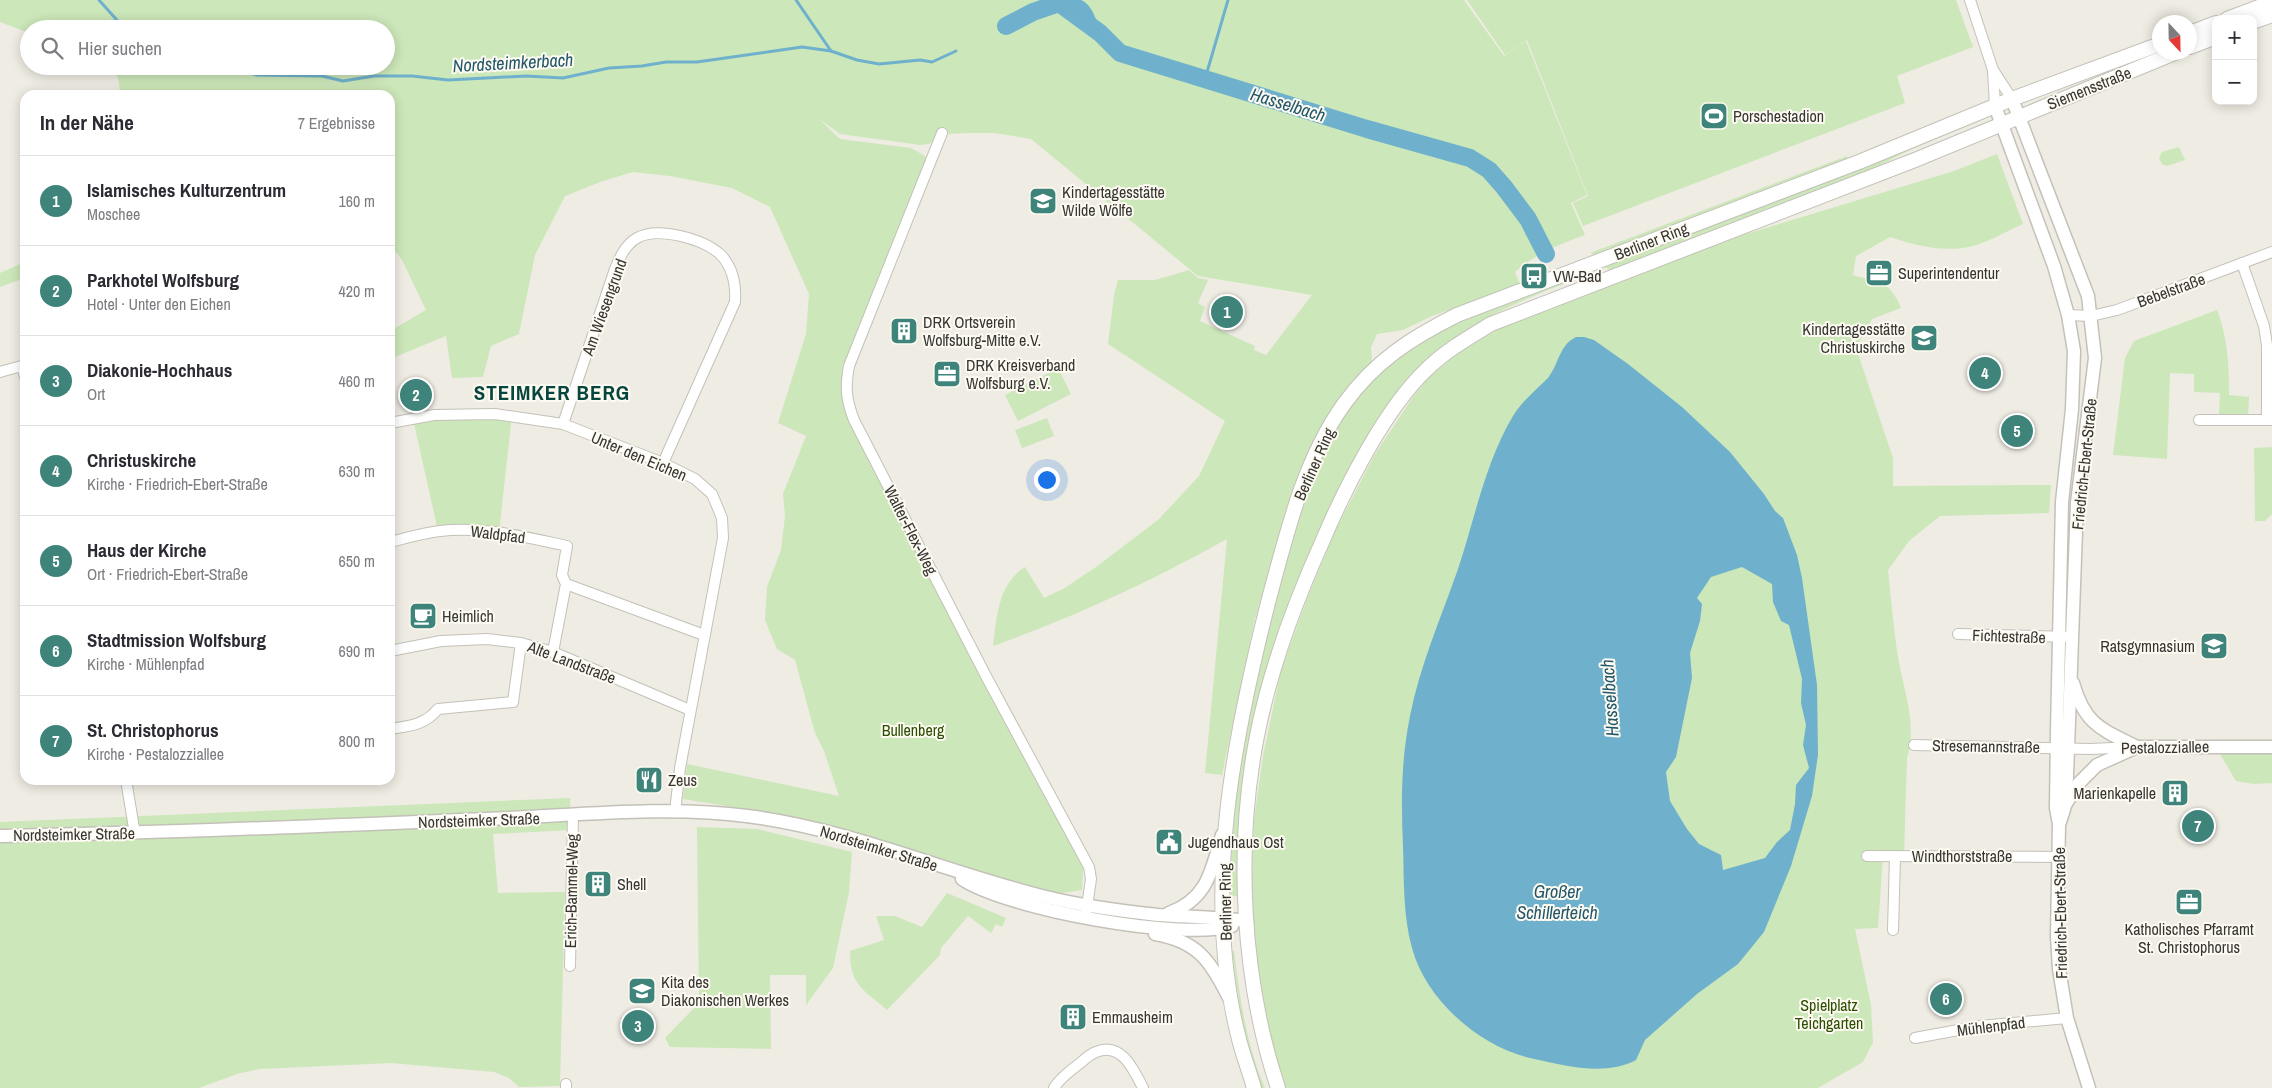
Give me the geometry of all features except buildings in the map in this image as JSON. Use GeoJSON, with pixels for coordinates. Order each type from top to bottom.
{"type":"FeatureCollection","features":[{"type":"Feature","properties":{"kind":"main road"},"geometry":{"type":"LineString","coordinates":[[2238,15],[2272,2]]}},
{"type":"Feature","properties":{"kind":"main road"},"geometry":{"type":"LineString","coordinates":[[2257,21],[2272,15]]}},
{"type":"Feature","properties":{"kind":"main road"},"geometry":{"type":"LineString","coordinates":[[2197,30],[2212,25]]}},
{"type":"Feature","properties":{"kind":"main road"},"geometry":{"type":"LineString","coordinates":[[2197,44],[2212,39]]}},
{"type":"Feature","properties":{"kind":"main road","name":"Siemensstraße"},"geometry":{"type":"LineString","coordinates":[[1995,106],[2152,47]]}},
{"type":"Feature","properties":{"kind":"main road","name":"Siemensstraße"},"geometry":{"type":"LineString","coordinates":[[2001,124],[2157,60]]}},
{"type":"Feature","properties":{"kind":"main road","name":"Berliner Ring"},"geometry":{"type":"LineString","coordinates":[[1254,1088],[1238,1035],[1232,1004],[1223,923],[1225,825],[1237,739],[1249,678],[1288,526],[1322,440],[1344,404],[1376,366],[1400,346],[1457,315],[1850,166],[1995,106]]}},
{"type":"Feature","properties":{"kind":"main road","name":"Berliner Ring"},"geometry":{"type":"LineString","coordinates":[[1278,1088],[1262,1030],[1253,982],[1247,921],[1245,876],[1248,809],[1257,737],[1295,606],[1332,520],[1395,408],[1424,371],[1452,348],[1491,324],[1914,160],[2001,124]]}},
{"type":"Feature","properties":{"kind":"street"},"geometry":{"type":"LineString","coordinates":[[1970,0],[1993,70],[1995,106]]}},
{"type":"Feature","properties":{"kind":"street"},"geometry":{"type":"LineString","coordinates":[[1993,70],[2012,99]]}},
{"type":"Feature","properties":{"kind":"street","name":"Friedrich-Ebert-Straße"},"geometry":{"type":"LineString","coordinates":[[2012,99],[2088,296],[2095,358],[2077,503],[2072,678],[2056,808],[2059,824],[2057,936],[2059,969],[2067,1018],[2089,1088]]}},
{"type":"Feature","properties":{"kind":"street","name":"Friedrich-Ebert-Straße"},"geometry":{"type":"LineString","coordinates":[[1995,106],[2054,266],[2068,315],[2074,351],[2072,409],[2062,502],[2060,637],[2062,748],[2066,803],[2059,824]]}},
{"type":"Feature","properties":{"kind":"street","name":"Walter-Flex-Weg"},"geometry":{"type":"LineString","coordinates":[[942,133],[849,366],[845,386],[854,420],[941,590],[1089,867],[1091,878],[1087,911]]}},
{"type":"Feature","properties":{"kind":"street","name":"Am Wiesengrund"},"geometry":{"type":"LineString","coordinates":[[563,424],[615,270],[627,246],[637,238],[657,232],[668,233],[701,243],[720,255],[726,262],[734,281],[735,302],[663,463]]}},
{"type":"Feature","properties":{"kind":"street","name":"Bebelstraße"},"geometry":{"type":"LineString","coordinates":[[2068,315],[2091,316],[2117,310],[2272,252]]}},
{"type":"Feature","properties":{"kind":"street"},"geometry":{"type":"LineString","coordinates":[[2199,420],[2270,420],[2267,345],[2264,326],[2242,263]]}},
{"type":"Feature","properties":{"kind":"street"},"geometry":{"type":"LineString","coordinates":[[0,372],[20,367]]}},
{"type":"Feature","properties":{"kind":"street","name":"Unter den Eichen"},"geometry":{"type":"LineString","coordinates":[[395,422],[434,415],[486,414],[512,415],[563,424],[663,463],[695,479],[712,494],[722,518],[723,538],[690,710],[675,812]]}},
{"type":"Feature","properties":{"kind":"street","name":"Waldpfad"},"geometry":{"type":"LineString","coordinates":[[395,541],[438,531],[458,530],[499,532],[567,546],[562,574],[566,584],[554,652]]}},
{"type":"Feature","properties":{"kind":"street"},"geometry":{"type":"LineString","coordinates":[[566,584],[704,635]]}},
{"type":"Feature","properties":{"kind":"street","name":"Fichtestraße"},"geometry":{"type":"LineString","coordinates":[[1958,634],[2073,637]]}},
{"type":"Feature","properties":{"kind":"street","name":"Alte Landstraße"},"geometry":{"type":"LineString","coordinates":[[395,650],[441,641],[487,639],[521,643],[554,652],[690,710]]}},
{"type":"Feature","properties":{"kind":"street"},"geometry":{"type":"LineString","coordinates":[[395,729],[421,724],[431,718],[438,709],[512,702],[521,643]]}},
{"type":"Feature","properties":{"kind":"street"},"geometry":{"type":"LineString","coordinates":[[2072,678],[2079,702],[2090,719],[2105,731],[2137,747]]}},
{"type":"Feature","properties":{"kind":"street","name":"Stresemannstraße"},"geometry":{"type":"LineString","coordinates":[[1914,745],[2062,748]]}},
{"type":"Feature","properties":{"kind":"street"},"geometry":{"type":"LineString","coordinates":[[2066,803],[2078,783],[2097,765],[2137,747]]}},
{"type":"Feature","properties":{"kind":"street","name":"Pestalozziallee"},"geometry":{"type":"LineString","coordinates":[[2062,748],[2272,747]]}},
{"type":"Feature","properties":{"kind":"street"},"geometry":{"type":"LineString","coordinates":[[129,785],[135,834]]}},
{"type":"Feature","properties":{"kind":"street","name":"Nordsteimker Straße"},"geometry":{"type":"LineString","coordinates":[[0,836],[135,834],[675,812],[748,816],[855,838],[905,853],[950,870],[971,884],[1017,902],[1087,911],[1162,915],[1223,923],[1247,921]]}},
{"type":"Feature","properties":{"kind":"street","name":"Erich-Bammel-Weg"},"geometry":{"type":"LineString","coordinates":[[570,966],[573,815]]}},
{"type":"Feature","properties":{"kind":"street"},"geometry":{"type":"LineString","coordinates":[[1162,915],[1190,902],[1204,888],[1225,825]]}},
{"type":"Feature","properties":{"kind":"street","name":"Windthorststraße"},"geometry":{"type":"LineString","coordinates":[[1867,856],[2058,856]]}},
{"type":"Feature","properties":{"kind":"street"},"geometry":{"type":"LineString","coordinates":[[1892,930],[1895,856]]}},
{"type":"Feature","properties":{"kind":"street","name":"Nordsteimker Straße"},"geometry":{"type":"LineString","coordinates":[[1087,911],[1117,922],[1205,931],[1223,923]]}},
{"type":"Feature","properties":{"kind":"street"},"geometry":{"type":"LineString","coordinates":[[1117,922],[1146,933],[1171,937],[1189,945],[1204,955],[1218,975],[1232,1004]]}},
{"type":"Feature","properties":{"kind":"street","name":"Mühlenpfad"},"geometry":{"type":"LineString","coordinates":[[1915,1038],[1980,1026],[2067,1018]]}},
{"type":"Feature","properties":{"kind":"street"},"geometry":{"type":"LineString","coordinates":[[1054,1088],[1072,1069],[1096,1052],[1110,1050],[1122,1054],[1130,1064],[1143,1088]]}},
{"type":"Feature","properties":{"kind":"green space","name":"Bullenberg"},"geometry":{"type":"Polygon","coordinates":[[[0,0],[1464,0],[1504,56],[1526,41],[1587,195],[1571,203],[1585,235],[1548,250],[1515,272],[1520,285],[1432,316],[1403,330],[1377,334],[1371,347],[1372,361],[1344,394],[1289,507],[1255,619],[1222,775],[1205,773],[1227,539],[1112,597],[1053,623],[993,646],[1000,602],[1009,582],[1025,567],[1044,598],[1063,589],[1096,567],[1158,520],[1199,476],[1225,421],[1108,344],[1114,295],[1118,280],[1155,280],[1189,270],[1198,278],[1208,280],[1198,303],[1205,307],[1200,321],[1255,346],[1254,350],[1266,355],[1312,295],[1198,276],[1031,139],[995,133],[946,134],[929,144],[920,145],[840,134],[818,118],[840,139],[911,148],[925,156],[928,164],[845,365],[842,381],[843,400],[850,421],[1069,830],[1083,869],[1082,890],[1055,894],[878,839],[800,818],[683,799],[687,764],[839,796],[824,751],[815,733],[795,660],[777,649],[765,620],[767,587],[781,550],[785,516],[783,494],[806,436],[778,423],[806,334],[809,294],[770,207],[732,188],[670,176],[633,172],[565,196],[535,255],[519,334],[491,346],[483,377],[452,378],[446,336],[395,357],[395,328],[426,310],[402,260],[395,251],[395,90],[120,90],[117,75],[395,75],[395,20],[20,20],[20,30],[0,22],[0,0]]]}},
{"type":"Feature","properties":{"kind":"green space","name":"Porschestadion"},"geometry":{"type":"Polygon","coordinates":[[[1467,0],[1956,0],[1973,47],[1897,76],[1905,103],[1583,226],[1573,203],[1588,196],[1527,40],[1505,55],[1467,0]]]}},
{"type":"Feature","properties":{"kind":"green space"},"geometry":{"type":"Polygon","coordinates":[[[1970,122],[1970,125],[1916,147],[1856,177],[1610,270],[1602,266],[1970,122]]]}},
{"type":"Feature","properties":{"kind":"green space"},"geometry":{"type":"Polygon","coordinates":[[[2179,147],[2185,160],[2167,166],[2163,165],[2159,159],[2162,152],[2179,147]]]}},
{"type":"Feature","properties":{"kind":"green space","name":"Spielplatz Teichgarten"},"geometry":{"type":"Polygon","coordinates":[[[1997,154],[2023,224],[1986,241],[1963,248],[1931,248],[1890,237],[1856,256],[1853,275],[1883,284],[1892,291],[1901,308],[1872,319],[1856,348],[1893,458],[1893,486],[2051,485],[2049,513],[1940,516],[1909,541],[1888,570],[1897,651],[1908,704],[1911,731],[1907,758],[1904,856],[1883,856],[1878,928],[1855,929],[1871,1005],[1873,1042],[1863,1062],[1818,1088],[1284,1088],[1260,1003],[1251,900],[1254,819],[1263,756],[1281,670],[1308,596],[1336,529],[1375,454],[1413,397],[1429,377],[1468,345],[1495,329],[1733,238],[1954,171],[1997,154]]]}},
{"type":"Feature","properties":{"kind":"green space"},"geometry":{"type":"Polygon","coordinates":[[[1847,156],[1848,160],[1596,255],[1590,253],[1847,156]]]}},
{"type":"Feature","properties":{"kind":"green space"},"geometry":{"type":"Polygon","coordinates":[[[20,264],[20,280],[0,287],[0,273],[20,264]]]}},
{"type":"Feature","properties":{"kind":"green space"},"geometry":{"type":"Polygon","coordinates":[[[1572,277],[1574,280],[1513,305],[1473,325],[1455,337],[1421,365],[1395,399],[1267,677],[1240,896],[1229,896],[1239,770],[1250,696],[1295,527],[1312,473],[1323,447],[1352,400],[1370,380],[1415,345],[1492,307],[1572,277]]]}},
{"type":"Feature","properties":{"kind":"green space"},"geometry":{"type":"Polygon","coordinates":[[[2217,310],[2224,331],[2227,352],[2229,395],[2249,397],[2248,417],[2219,417],[2220,393],[2194,392],[2194,374],[2170,373],[2167,459],[2113,455],[2125,358],[2134,341],[2217,310]]]}},
{"type":"Feature","properties":{"kind":"green space"},"geometry":{"type":"Polygon","coordinates":[[[1058,368],[1071,394],[1018,421],[1005,395],[1058,368]]]}},
{"type":"Feature","properties":{"kind":"green space"},"geometry":{"type":"Polygon","coordinates":[[[512,415],[499,532],[438,531],[413,419],[512,415]]]}},
{"type":"Feature","properties":{"kind":"green space"},"geometry":{"type":"Polygon","coordinates":[[[1047,418],[1054,436],[1022,448],[1015,430],[1047,418]]]}},
{"type":"Feature","properties":{"kind":"green space"},"geometry":{"type":"Polygon","coordinates":[[[2272,447],[2272,514],[2265,521],[2255,521],[2254,448],[2272,447]]]}},
{"type":"Feature","properties":{"kind":"green space"},"geometry":{"type":"Polygon","coordinates":[[[2220,754],[2272,754],[2272,783],[2254,784],[2236,781],[2220,754]]]}},
{"type":"Feature","properties":{"kind":"green space"},"geometry":{"type":"Polygon","coordinates":[[[570,798],[571,830],[493,834],[498,893],[565,892],[560,1086],[519,1087],[509,1078],[494,1072],[391,1063],[260,1069],[237,1074],[199,1088],[0,1088],[0,822],[570,798]]]}},
{"type":"Feature","properties":{"kind":"green space"},"geometry":{"type":"Polygon","coordinates":[[[697,827],[757,829],[852,852],[849,892],[833,968],[806,1005],[806,975],[770,975],[771,1049],[670,1047],[665,1038],[699,1003],[697,827]]]}},
{"type":"Feature","properties":{"kind":"green space"},"geometry":{"type":"Polygon","coordinates":[[[947,893],[1006,918],[1002,927],[996,924],[991,933],[968,916],[941,948],[940,955],[887,1010],[859,986],[855,980],[852,972],[850,951],[884,940],[876,916],[895,916],[922,927],[947,893]]]}},
{"type":"Feature","properties":{"kind":"green space"},"geometry":{"type":"Polygon","coordinates":[[[1232,951],[1234,951],[1248,1038],[1265,1088],[1260,1088],[1243,1032],[1232,951]]]}},
{"type":"Feature","properties":{"kind":"water"},"geometry":{"type":"Polygon","coordinates":[[[1064,0],[1081,0],[1085,2],[1094,14],[1100,33],[1085,31],[1059,3],[1064,0]]]}},
{"type":"Feature","properties":{"kind":"water","name":"Großer Schillerteich"},"geometry":{"type":"Polygon","coordinates":[[[1576,337],[1584,337],[1594,340],[1628,364],[1682,407],[1730,452],[1764,494],[1775,511],[1783,518],[1797,555],[1802,578],[1817,685],[1818,755],[1812,796],[1791,866],[1764,932],[1738,964],[1697,994],[1645,1040],[1636,1060],[1611,1068],[1597,1069],[1556,1064],[1511,1052],[1474,1032],[1457,1018],[1429,985],[1419,967],[1409,936],[1405,911],[1404,885],[1403,765],[1407,732],[1419,678],[1458,569],[1481,491],[1503,434],[1513,416],[1525,401],[1552,373],[1570,340],[1576,337]],[[1742,567],[1711,577],[1697,598],[1702,604],[1700,621],[1690,653],[1692,678],[1676,757],[1666,772],[1670,801],[1687,829],[1699,844],[1721,855],[1723,870],[1765,858],[1777,842],[1790,830],[1795,804],[1796,785],[1809,768],[1803,745],[1806,725],[1801,703],[1802,679],[1789,625],[1781,621],[1773,602],[1772,584],[1742,567]]]}},
{"type":"Feature","properties":{"kind":"waterway","name":"Nordsteimkerbach"},"geometry":{"type":"LineString","coordinates":[[99,0],[117,20]]}},
{"type":"Feature","properties":{"kind":"waterway","name":"Hasselbach"},"geometry":{"type":"LineString","coordinates":[[796,0],[831,51]]}},
{"type":"Feature","properties":{"kind":"waterway"},"geometry":{"type":"LineString","coordinates":[[1205,79],[1228,0]]}},
{"type":"Feature","properties":{"kind":"waterway","name":"Hasselbach"},"geometry":{"type":"LineString","coordinates":[[1006,26],[1033,12],[1059,3],[1100,33],[1120,53],[1367,129],[1470,158],[1489,170],[1504,187],[1528,219],[1546,254]]}},
{"type":"Feature","properties":{"kind":"waterway","name":"Nordsteimkerbach"},"geometry":{"type":"LineString","coordinates":[[257,75],[322,76],[343,81],[374,76],[412,76],[448,80],[526,76],[563,78],[609,68],[666,62],[697,62],[802,47],[831,51],[857,60],[879,64],[920,60],[932,62],[956,51]]}},
{"type":"Feature","properties":{"kind":"place","name":"Porschestadion"},"geometry":{"type":"Point","coordinates":[1714,116]}},
{"type":"Feature","properties":{"kind":"place","name":"Kindertagesstätte Wilde Wölfe"},"geometry":{"type":"Point","coordinates":[1043,201]}},
{"type":"Feature","properties":{"kind":"place","name":"Superintendentur"},"geometry":{"type":"Point","coordinates":[1879,273]}},
{"type":"Feature","properties":{"kind":"place","name":"VW-Bad"},"geometry":{"type":"Point","coordinates":[1534,276]}},
{"type":"Feature","properties":{"kind":"place","name":"Islamisches Kulturzentrum"},"geometry":{"type":"Point","coordinates":[1227,312]}},
{"type":"Feature","properties":{"kind":"place","name":"DRK Ortsverein Wolfsburg-Mitte e.V."},"geometry":{"type":"Point","coordinates":[904,331]}},
{"type":"Feature","properties":{"kind":"place","name":"Kindertagesstätte Christuskirche"},"geometry":{"type":"Point","coordinates":[1924,338]}},
{"type":"Feature","properties":{"kind":"place","name":"Christuskirche"},"geometry":{"type":"Point","coordinates":[1985,373]}},
{"type":"Feature","properties":{"kind":"place","name":"DRK Kreisverband Wolfsburg e.V."},"geometry":{"type":"Point","coordinates":[947,374]}},
{"type":"Feature","properties":{"kind":"place","name":"Parkhotel Wolfsburg"},"geometry":{"type":"Point","coordinates":[416,395]}},
{"type":"Feature","properties":{"kind":"place","name":"Haus der Kirche"},"geometry":{"type":"Point","coordinates":[2017,431]}},
{"type":"Feature","properties":{"kind":"place","name":"Heimlich"},"geometry":{"type":"Point","coordinates":[423,616]}},
{"type":"Feature","properties":{"kind":"place","name":"Ratsgymnasium"},"geometry":{"type":"Point","coordinates":[2214,646]}},
{"type":"Feature","properties":{"kind":"place","name":"Zeus"},"geometry":{"type":"Point","coordinates":[649,780]}},
{"type":"Feature","properties":{"kind":"place","name":"Marienkapelle"},"geometry":{"type":"Point","coordinates":[2175,793]}},
{"type":"Feature","properties":{"kind":"place","name":"St. Christophorus"},"geometry":{"type":"Point","coordinates":[2198,826]}},
{"type":"Feature","properties":{"kind":"place","name":"Jugendhaus Ost"},"geometry":{"type":"Point","coordinates":[1169,842]}},
{"type":"Feature","properties":{"kind":"place","name":"Shell"},"geometry":{"type":"Point","coordinates":[598,884]}},
{"type":"Feature","properties":{"kind":"place","name":"Katholisches Pfarramt St. Christophorus"},"geometry":{"type":"Point","coordinates":[2189,902]}},
{"type":"Feature","properties":{"kind":"place","name":"Kita des Diakonischen Werkes"},"geometry":{"type":"Point","coordinates":[642,991]}},
{"type":"Feature","properties":{"kind":"place","name":"Stadtmission Wolfsburg"},"geometry":{"type":"Point","coordinates":[1946,999]}},
{"type":"Feature","properties":{"kind":"place","name":"Emmausheim"},"geometry":{"type":"Point","coordinates":[1073,1017]}},
{"type":"Feature","properties":{"kind":"place","name":"Diakonie-Hochhaus"},"geometry":{"type":"Point","coordinates":[638,1026]}},
{"type":"Feature","properties":{"kind":"district","name":"STEIMKER BERG"},"geometry":{"type":"Point","coordinates":[552,393]}}]}
